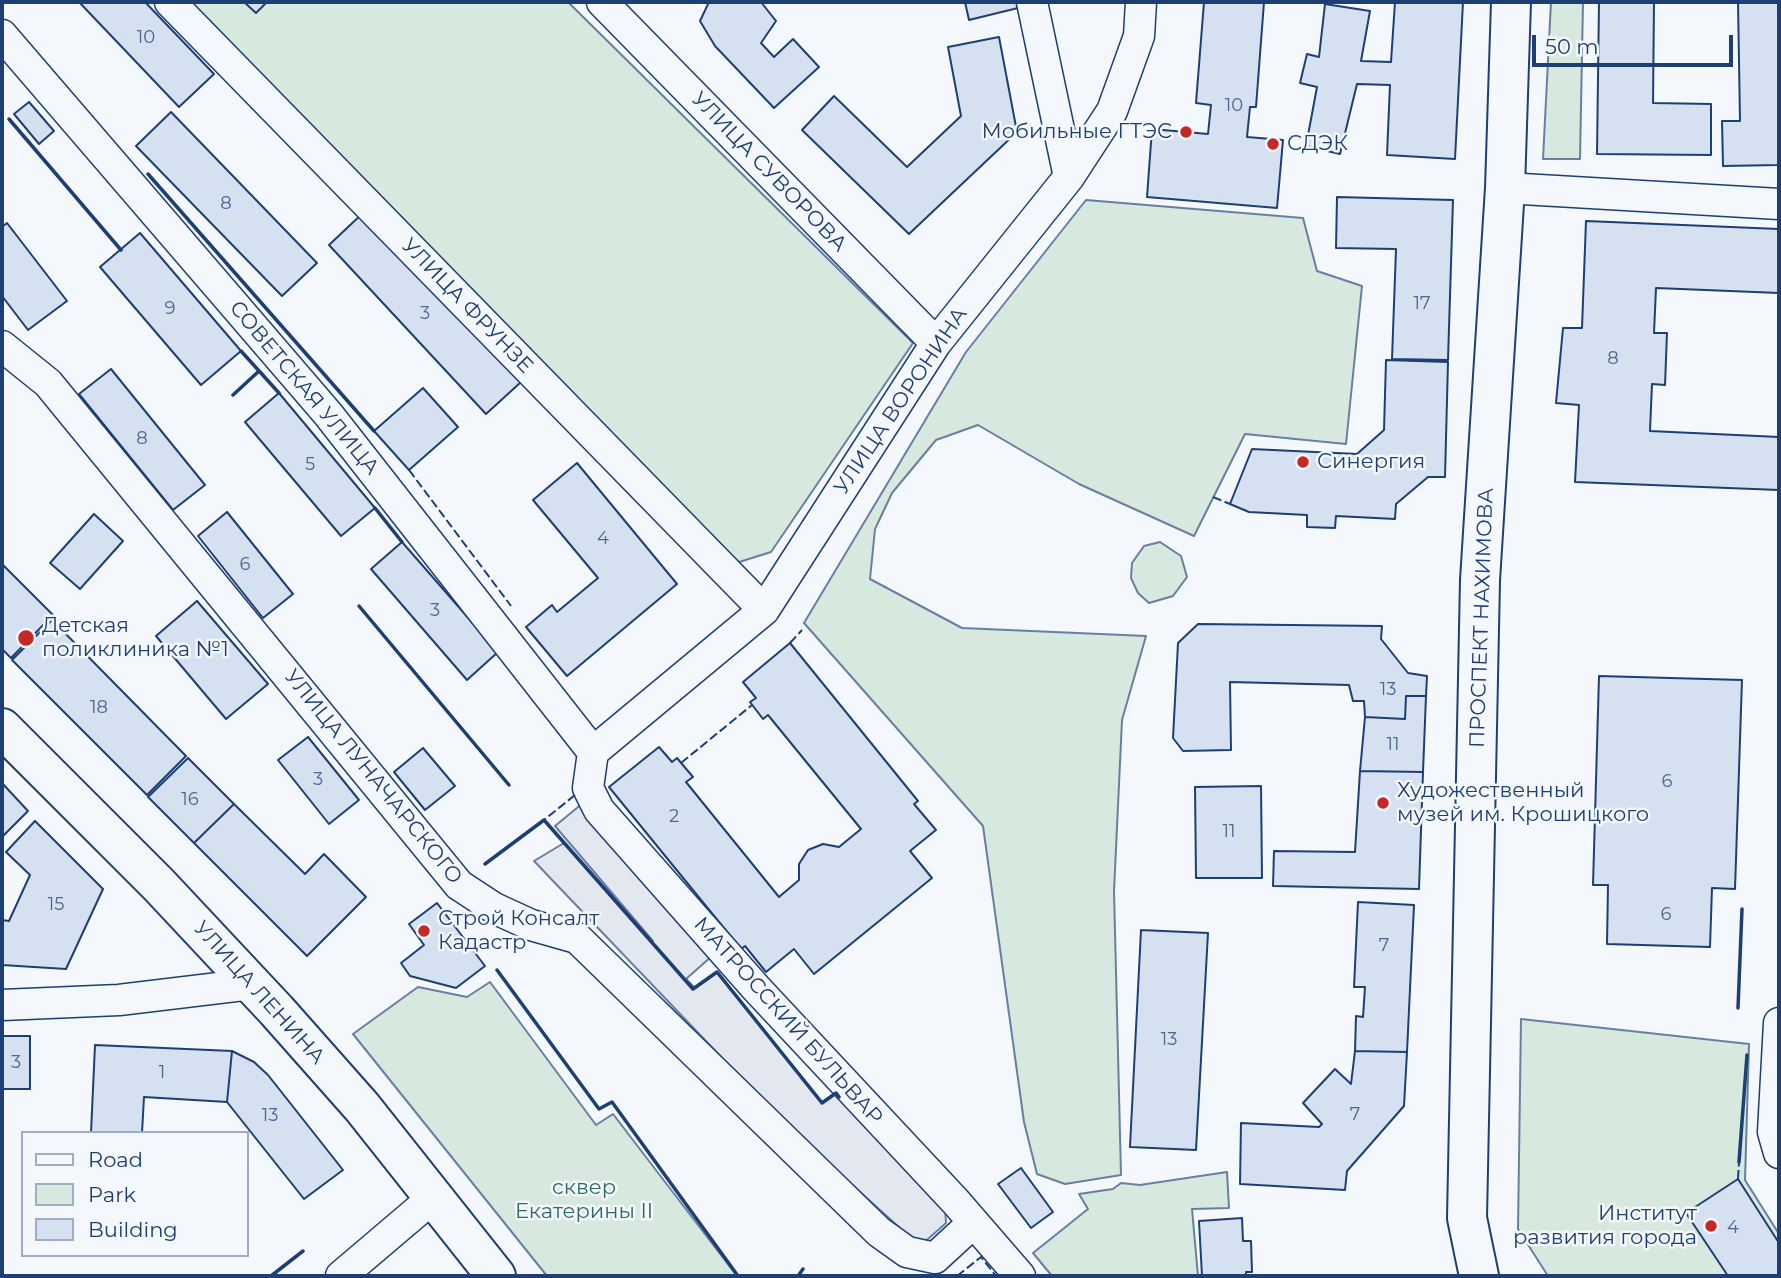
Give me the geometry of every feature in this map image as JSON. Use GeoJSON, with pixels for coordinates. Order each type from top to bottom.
{"type":"FeatureCollection","features":[{"type":"Feature","properties":{"kind":"main road","name":"ПРОСПЕКТ НАХИМОВА"},"geometry":{"type":"LineString","coordinates":[[1479,1276],[1467,1218],[1480,594],[1505,188],[1511,2]]}},
{"type":"Feature","properties":{"kind":"main road","name":"УЛИЦА ЛЕНИНА"},"geometry":{"type":"LineString","coordinates":[[2,727],[159,885],[252,984],[362,1107],[496,1276]]}},
{"type":"Feature","properties":{"kind":"street","name":"УЛИЦА ФРУНЗЕ"},"geometry":{"type":"LineString","coordinates":[[170,2],[764,610]]}},
{"type":"Feature","properties":{"kind":"street","name":"УЛИЦА СУВОРОВА"},"geometry":{"type":"LineString","coordinates":[[602,2],[936,343]]}},
{"type":"Feature","properties":{"kind":"street"},"geometry":{"type":"LineString","coordinates":[[1032,2],[1069,177]]}},
{"type":"Feature","properties":{"kind":"street","name":"УЛИЦА ВОРОНИНА"},"geometry":{"type":"LineString","coordinates":[[593,752],[764,610],[936,343],[1069,177],[1112,111],[1139,36],[1141,2]]}},
{"type":"Feature","properties":{"kind":"street","name":"СОВЕТСКАЯ УЛИЦА"},"geometry":{"type":"LineString","coordinates":[[2,35],[328,414],[593,752]]}},
{"type":"Feature","properties":{"kind":"street"},"geometry":{"type":"LineString","coordinates":[[1505,188],[1779,204]]}},
{"type":"Feature","properties":{"kind":"street","name":"УЛИЦА ЛУНАЧАРСКОГО"},"geometry":{"type":"LineString","coordinates":[[2,327],[459,885],[494,908],[531,925],[577,938],[879,1232],[907,1252],[935,1258],[973,1223]]}},
{"type":"Feature","properties":{"kind":"street","name":"УЛИЦА ЛУНАЧАРСКОГО"},"geometry":{"type":"LineString","coordinates":[[2,346],[48,383]]}},
{"type":"Feature","properties":{"kind":"street","name":"МАТРОССКИЙ БУЛЬВАР"},"geometry":{"type":"LineString","coordinates":[[593,752],[587,788],[599,810],[756,988],[1020,1276]]}},
{"type":"Feature","properties":{"kind":"street"},"geometry":{"type":"LineString","coordinates":[[2,1005],[119,1000],[252,984]]}},
{"type":"Feature","properties":{"kind":"street"},"geometry":{"type":"LineString","coordinates":[[1779,1023],[1773,1132],[1779,1153]]}},
{"type":"Feature","properties":{"kind":"street"},"geometry":{"type":"LineString","coordinates":[[341,1276],[434,1197]]}},
{"type":"Feature","properties":{"kind":"green space"},"geometry":{"type":"Polygon","coordinates":[[[181,2],[568,2],[913,343],[771,552],[736,563],[181,2]]]}},
{"type":"Feature","properties":{"kind":"green space"},"geometry":{"type":"Polygon","coordinates":[[[1551,2],[1583,2],[1580,159],[1543,159],[1551,2]]]}},
{"type":"Feature","properties":{"kind":"green space"},"geometry":{"type":"Polygon","coordinates":[[[1086,200],[1303,218],[1317,271],[1362,286],[1346,444],[1245,434],[1194,536],[1079,484],[978,425],[936,440],[892,493],[875,529],[870,579],[962,628],[1146,636],[1122,720],[1114,891],[1121,1175],[1065,1184],[1037,1174],[1024,1122],[983,826],[804,623],[966,352],[1086,200]]]}},
{"type":"Feature","properties":{"kind":"green space"},"geometry":{"type":"Polygon","coordinates":[[[1160,542],[1181,556],[1187,577],[1173,596],[1149,603],[1138,593],[1131,578],[1132,563],[1144,546],[1160,542]]]}},
{"type":"Feature","properties":{"kind":"green space","name":"cквер Екатерины II"},"geometry":{"type":"Polygon","coordinates":[[[490,982],[596,1125],[613,1114],[737,1276],[547,1276],[353,1034],[418,987],[467,997],[490,982]]]}},
{"type":"Feature","properties":{"kind":"green space"},"geometry":{"type":"Polygon","coordinates":[[[1521,1019],[1749,1044],[1745,1180],[1779,1234],[1779,1276],[1548,1276],[1518,1229],[1521,1019]]]}},
{"type":"Feature","properties":{"kind":"green space"},"geometry":{"type":"Polygon","coordinates":[[[1227,1172],[1229,1208],[1192,1209],[1198,1276],[1052,1276],[1033,1253],[1088,1209],[1079,1194],[1113,1189],[1121,1183],[1140,1185],[1227,1172]]]}},
{"type":"Feature","properties":{"kind":"shaded area"},"geometry":{"type":"Polygon","coordinates":[[[583,803],[712,956],[686,979],[695,988],[717,972],[822,1102],[836,1093],[945,1207],[946,1223],[920,1246],[790,1129],[534,861],[564,843],[653,941],[555,826],[583,803]]]}},
{"type":"Feature","properties":{"kind":"building"},"geometry":{"type":"Polygon","coordinates":[[[79,2],[145,2],[214,74],[179,107],[79,2]]]}},
{"type":"Feature","properties":{"kind":"building"},"geometry":{"type":"Polygon","coordinates":[[[244,2],[267,2],[256,13],[244,2]]]}},
{"type":"Feature","properties":{"kind":"building"},"geometry":{"type":"Polygon","coordinates":[[[709,2],[761,2],[776,21],[761,43],[774,57],[793,39],[819,67],[774,108],[715,46],[700,21],[709,2]]]}},
{"type":"Feature","properties":{"kind":"building"},"geometry":{"type":"Polygon","coordinates":[[[965,2],[1021,2],[1022,7],[969,20],[965,2]]]}},
{"type":"Feature","properties":{"kind":"building"},"geometry":{"type":"Polygon","coordinates":[[[1204,2],[1264,2],[1256,107],[1250,107],[1247,137],[1283,140],[1277,208],[1147,197],[1152,129],[1208,134],[1211,105],[1196,103],[1204,2]]]}},
{"type":"Feature","properties":{"kind":"building"},"geometry":{"type":"Polygon","coordinates":[[[1395,2],[1463,2],[1455,159],[1387,155],[1390,85],[1357,84],[1340,154],[1306,146],[1317,87],[1300,83],[1307,54],[1319,57],[1325,4],[1370,11],[1361,61],[1391,62],[1395,2]]]}},
{"type":"Feature","properties":{"kind":"building"},"geometry":{"type":"Polygon","coordinates":[[[1599,2],[1654,2],[1653,103],[1711,104],[1711,155],[1597,154],[1599,2]]]}},
{"type":"Feature","properties":{"kind":"building"},"geometry":{"type":"Polygon","coordinates":[[[1738,2],[1779,2],[1779,165],[1723,166],[1722,121],[1740,121],[1738,2]]]}},
{"type":"Feature","properties":{"kind":"building"},"geometry":{"type":"Polygon","coordinates":[[[999,37],[1017,132],[909,234],[802,130],[834,96],[907,167],[961,116],[948,47],[999,37]]]}},
{"type":"Feature","properties":{"kind":"building"},"geometry":{"type":"Polygon","coordinates":[[[29,102],[54,131],[39,144],[14,114],[29,102]]]}},
{"type":"Feature","properties":{"kind":"building"},"geometry":{"type":"Polygon","coordinates":[[[171,112],[317,263],[282,296],[136,146],[171,112]]]}},
{"type":"Feature","properties":{"kind":"building"},"geometry":{"type":"Polygon","coordinates":[[[1337,197],[1453,200],[1448,360],[1392,359],[1396,249],[1336,248],[1337,197]]]}},
{"type":"Feature","properties":{"kind":"building"},"geometry":{"type":"Polygon","coordinates":[[[364,212],[521,382],[486,414],[329,245],[364,212]]]}},
{"type":"Feature","properties":{"kind":"building"},"geometry":{"type":"Polygon","coordinates":[[[1586,221],[1779,229],[1779,293],[1656,288],[1654,333],[1667,333],[1665,385],[1652,384],[1650,431],[1779,437],[1779,490],[1575,482],[1579,405],[1556,403],[1563,328],[1582,328],[1586,221]]]}},
{"type":"Feature","properties":{"kind":"building"},"geometry":{"type":"Polygon","coordinates":[[[7,223],[67,301],[28,330],[2,296],[2,227],[7,223]]]}},
{"type":"Feature","properties":{"kind":"building"},"geometry":{"type":"Polygon","coordinates":[[[140,233],[241,351],[201,385],[100,267],[140,233]]]}},
{"type":"Feature","properties":{"kind":"building"},"geometry":{"type":"Polygon","coordinates":[[[1386,360],[1448,362],[1445,477],[1428,477],[1396,504],[1395,519],[1336,516],[1335,528],[1307,527],[1307,515],[1249,512],[1230,504],[1252,449],[1357,454],[1384,430],[1386,360]]]}},
{"type":"Feature","properties":{"kind":"building"},"geometry":{"type":"Polygon","coordinates":[[[111,369],[205,485],[173,510],[79,394],[111,369]]]}},
{"type":"Feature","properties":{"kind":"building"},"geometry":{"type":"Polygon","coordinates":[[[423,388],[458,427],[409,470],[374,431],[423,388]]]}},
{"type":"Feature","properties":{"kind":"building"},"geometry":{"type":"Polygon","coordinates":[[[279,393],[375,508],[341,536],[245,422],[279,393]]]}},
{"type":"Feature","properties":{"kind":"building"},"geometry":{"type":"Polygon","coordinates":[[[577,463],[677,584],[567,676],[526,627],[552,605],[557,612],[598,578],[533,500],[577,463]]]}},
{"type":"Feature","properties":{"kind":"building"},"geometry":{"type":"Polygon","coordinates":[[[227,512],[293,594],[263,618],[198,536],[227,512]]]}},
{"type":"Feature","properties":{"kind":"building"},"geometry":{"type":"Polygon","coordinates":[[[94,514],[123,541],[80,589],[50,563],[94,514]]]}},
{"type":"Feature","properties":{"kind":"building"},"geometry":{"type":"Polygon","coordinates":[[[402,542],[498,652],[467,680],[371,569],[402,542]]]}},
{"type":"Feature","properties":{"kind":"building"},"geometry":{"type":"Polygon","coordinates":[[[2,564],[53,615],[11,658],[2,649],[2,564]]]}},
{"type":"Feature","properties":{"kind":"building"},"geometry":{"type":"Polygon","coordinates":[[[197,601],[268,684],[226,719],[156,636],[197,601]]]}},
{"type":"Feature","properties":{"kind":"building"},"geometry":{"type":"Polygon","coordinates":[[[52,620],[186,756],[147,795],[12,660],[52,620]]]}},
{"type":"Feature","properties":{"kind":"building"},"geometry":{"type":"Polygon","coordinates":[[[1198,624],[1382,626],[1381,639],[1408,673],[1427,676],[1426,696],[1406,696],[1405,719],[1365,717],[1364,701],[1353,701],[1349,685],[1230,682],[1231,750],[1183,751],[1173,738],[1178,643],[1198,624]]]}},
{"type":"Feature","properties":{"kind":"building"},"geometry":{"type":"Polygon","coordinates":[[[790,643],[918,801],[914,804],[936,830],[910,851],[932,878],[814,974],[794,949],[766,972],[745,946],[741,949],[609,787],[659,747],[672,762],[677,758],[693,777],[686,782],[779,897],[799,880],[799,864],[808,850],[823,844],[839,847],[861,829],[768,715],[763,719],[750,702],[756,698],[743,682],[790,643]]]}},
{"type":"Feature","properties":{"kind":"building"},"geometry":{"type":"Polygon","coordinates":[[[1599,676],[1742,680],[1735,889],[1712,888],[1710,947],[1607,944],[1608,885],[1593,885],[1599,676]]]}},
{"type":"Feature","properties":{"kind":"building"},"geometry":{"type":"Polygon","coordinates":[[[1406,696],[1426,696],[1423,772],[1360,771],[1365,717],[1405,719],[1406,696]]]}},
{"type":"Feature","properties":{"kind":"building"},"geometry":{"type":"Polygon","coordinates":[[[308,737],[359,800],[329,824],[278,760],[308,737]]]}},
{"type":"Feature","properties":{"kind":"building"},"geometry":{"type":"Polygon","coordinates":[[[423,748],[455,786],[425,810],[394,772],[423,748]]]}},
{"type":"Feature","properties":{"kind":"building"},"geometry":{"type":"Polygon","coordinates":[[[188,758],[234,804],[194,843],[148,797],[188,758]]]}},
{"type":"Feature","properties":{"kind":"building"},"geometry":{"type":"Polygon","coordinates":[[[1360,771],[1423,772],[1419,889],[1273,886],[1274,851],[1355,852],[1360,771]]]}},
{"type":"Feature","properties":{"kind":"building"},"geometry":{"type":"Polygon","coordinates":[[[2,783],[28,811],[2,837],[2,783]]]}},
{"type":"Feature","properties":{"kind":"building"},"geometry":{"type":"Polygon","coordinates":[[[1261,786],[1262,878],[1196,878],[1195,787],[1261,786]]]}},
{"type":"Feature","properties":{"kind":"building"},"geometry":{"type":"Polygon","coordinates":[[[234,804],[305,874],[324,854],[366,897],[307,956],[194,843],[234,804]]]}},
{"type":"Feature","properties":{"kind":"building"},"geometry":{"type":"Polygon","coordinates":[[[35,821],[103,889],[66,969],[2,965],[2,920],[9,921],[30,875],[6,852],[35,821]]]}},
{"type":"Feature","properties":{"kind":"building"},"geometry":{"type":"Polygon","coordinates":[[[1358,902],[1414,905],[1407,1052],[1355,1051],[1356,1016],[1363,1017],[1365,987],[1354,987],[1358,902]]]}},
{"type":"Feature","properties":{"kind":"building"},"geometry":{"type":"Polygon","coordinates":[[[437,903],[485,966],[456,988],[410,976],[401,963],[424,945],[409,924],[437,903]]]}},
{"type":"Feature","properties":{"kind":"building"},"geometry":{"type":"Polygon","coordinates":[[[1141,930],[1208,933],[1196,1150],[1130,1147],[1141,930]]]}},
{"type":"Feature","properties":{"kind":"building"},"geometry":{"type":"Polygon","coordinates":[[[2,1036],[30,1036],[30,1089],[2,1089],[2,1036]]]}},
{"type":"Feature","properties":{"kind":"building"},"geometry":{"type":"Polygon","coordinates":[[[95,1045],[232,1051],[227,1102],[144,1097],[142,1131],[91,1131],[95,1045]]]}},
{"type":"Feature","properties":{"kind":"building"},"geometry":{"type":"Polygon","coordinates":[[[232,1051],[254,1062],[268,1075],[343,1170],[304,1199],[227,1102],[232,1051]]]}},
{"type":"Feature","properties":{"kind":"building"},"geometry":{"type":"Polygon","coordinates":[[[1355,1051],[1407,1052],[1404,1106],[1347,1171],[1345,1190],[1240,1184],[1241,1123],[1319,1127],[1322,1124],[1303,1103],[1335,1069],[1351,1084],[1355,1051]]]}},
{"type":"Feature","properties":{"kind":"building"},"geometry":{"type":"Polygon","coordinates":[[[1021,1168],[1053,1212],[1031,1228],[998,1184],[1021,1168]]]}},
{"type":"Feature","properties":{"kind":"building"},"geometry":{"type":"Polygon","coordinates":[[[1738,1179],[1779,1243],[1779,1276],[1728,1276],[1686,1213],[1738,1179]]]}},
{"type":"Feature","properties":{"kind":"building"},"geometry":{"type":"Polygon","coordinates":[[[1242,1218],[1243,1241],[1251,1241],[1252,1272],[1246,1272],[1246,1276],[1202,1276],[1199,1221],[1242,1218]]]}},
{"type":"Feature","properties":{"kind":"fence"},"geometry":{"type":"LineString","coordinates":[[409,470],[511,606]]}},
{"type":"Feature","properties":{"kind":"fence"},"geometry":{"type":"LineString","coordinates":[[1213,497],[1230,504]]}},
{"type":"Feature","properties":{"kind":"fence"},"geometry":{"type":"LineString","coordinates":[[790,643],[802,630]]}},
{"type":"Feature","properties":{"kind":"fence"},"geometry":{"type":"LineString","coordinates":[[681,763],[752,705]]}},
{"type":"Feature","properties":{"kind":"fence"},"geometry":{"type":"LineString","coordinates":[[575,795],[544,820],[564,843],[693,989],[717,972],[822,1103],[836,1093],[839,1096]]}},
{"type":"Feature","properties":{"kind":"fence"},"geometry":{"type":"LineString","coordinates":[[1738,1179],[1739,1162]]}},
{"type":"Feature","properties":{"kind":"fence"},"geometry":{"type":"LineString","coordinates":[[957,1276],[981,1257],[996,1276]]}},
{"type":"Feature","properties":{"kind":"wall"},"geometry":{"type":"LineString","coordinates":[[9,119],[121,250]]}},
{"type":"Feature","properties":{"kind":"wall"},"geometry":{"type":"LineString","coordinates":[[148,174],[374,431]]}},
{"type":"Feature","properties":{"kind":"wall"},"geometry":{"type":"LineString","coordinates":[[241,351],[279,393]]}},
{"type":"Feature","properties":{"kind":"wall"},"geometry":{"type":"LineString","coordinates":[[233,395],[259,371]]}},
{"type":"Feature","properties":{"kind":"wall"},"geometry":{"type":"LineString","coordinates":[[375,508],[402,542]]}},
{"type":"Feature","properties":{"kind":"wall"},"geometry":{"type":"LineString","coordinates":[[359,606],[509,785]]}},
{"type":"Feature","properties":{"kind":"wall"},"geometry":{"type":"LineString","coordinates":[[485,864],[544,820],[693,989],[717,972],[822,1103],[836,1093],[839,1097]]}},
{"type":"Feature","properties":{"kind":"wall"},"geometry":{"type":"LineString","coordinates":[[1738,1008],[1742,909]]}},
{"type":"Feature","properties":{"kind":"wall"},"geometry":{"type":"LineString","coordinates":[[497,970],[599,1109],[612,1102],[738,1276]]}},
{"type":"Feature","properties":{"kind":"wall"},"geometry":{"type":"LineString","coordinates":[[1739,1162],[1747,1055]]}},
{"type":"Feature","properties":{"kind":"wall"},"geometry":{"type":"LineString","coordinates":[[271,1276],[303,1251]]}},
{"type":"Feature","properties":{"kind":"wall"},"geometry":{"type":"LineString","coordinates":[[798,1276],[803,1269]]}},
{"type":"Feature","properties":{"kind":"place","name":"Мобильные ГТЭС"},"geometry":{"type":"Point","coordinates":[1186,132]}},
{"type":"Feature","properties":{"kind":"place","name":"СДЭК"},"geometry":{"type":"Point","coordinates":[1273,144]}},
{"type":"Feature","properties":{"kind":"place","name":"Синергия"},"geometry":{"type":"Point","coordinates":[1303,462]}},
{"type":"Feature","properties":{"kind":"place","name":"Детская поликлиника №1"},"geometry":{"type":"Point","coordinates":[26,638]}},
{"type":"Feature","properties":{"kind":"place","name":"Художественный музей им. Крошицкого"},"geometry":{"type":"Point","coordinates":[1383,803]}},
{"type":"Feature","properties":{"kind":"place","name":"Строй Консалт Кадастр"},"geometry":{"type":"Point","coordinates":[424,931]}},
{"type":"Feature","properties":{"kind":"place","name":"Институт развития города"},"geometry":{"type":"Point","coordinates":[1711,1226]}}]}
